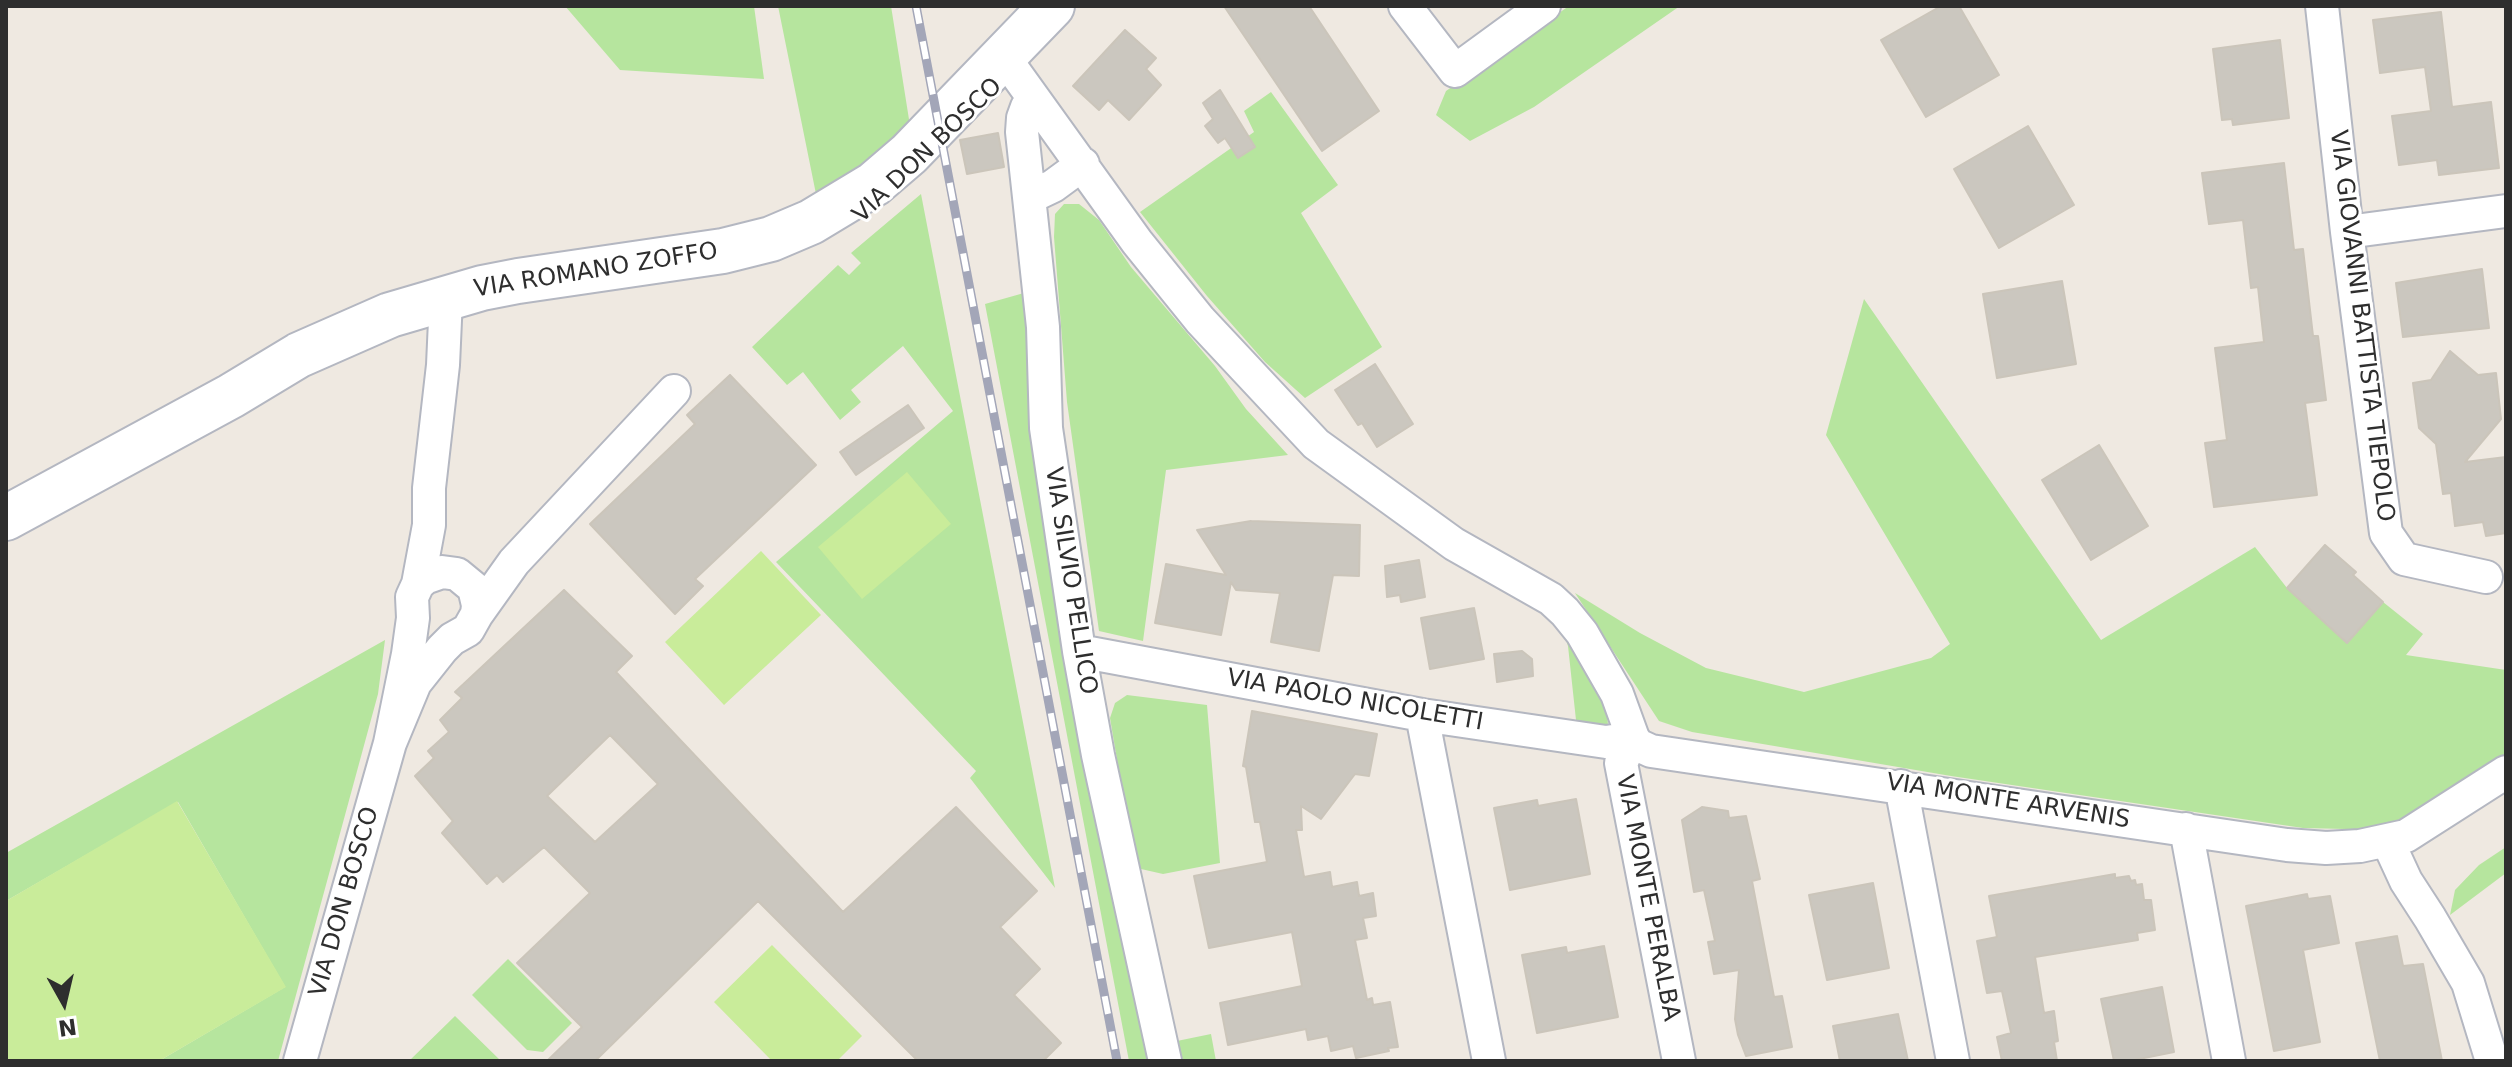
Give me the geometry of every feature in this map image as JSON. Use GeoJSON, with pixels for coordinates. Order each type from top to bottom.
{"type":"FeatureCollection","features":[{"type":"Feature","properties":{"kind":"street"},"geometry":{"type":"LineString","coordinates":[[1017,75],[1052,6]]}},
{"type":"Feature","properties":{"kind":"street"},"geometry":{"type":"LineString","coordinates":[[1017,75],[1076,6]]}},
{"type":"Feature","properties":{"kind":"street"},"geometry":{"type":"LineString","coordinates":[[1405,6],[1455,71],[1544,6]]}},
{"type":"Feature","properties":{"kind":"street","name":"VIA GIOVANNI BATTISTA TIEPOLO"},"geometry":{"type":"LineString","coordinates":[[2322,6],[2347,232],[2386,533],[2404,559],[2486,577]]}},
{"type":"Feature","properties":{"kind":"street"},"geometry":{"type":"LineString","coordinates":[[1017,75],[1137,242],[1200,320],[1316,444],[1454,544],[1551,599],[1565,612],[1582,633],[1617,694],[1633,738]]}},
{"type":"Feature","properties":{"kind":"street","name":"VIA DON BOSCO"},"geometry":{"type":"LineString","coordinates":[[909,154],[1017,75]]}},
{"type":"Feature","properties":{"kind":"street","name":"VIA DON BOSCO"},"geometry":{"type":"LineString","coordinates":[[842,232],[888,195],[1017,75]]}},
{"type":"Feature","properties":{"kind":"street","name":"VIA SILVIO PELLICO"},"geometry":{"type":"LineString","coordinates":[[1017,75],[1027,107],[1023,118],[1043,327],[1046,428],[1079,651],[1098,755],[1165,1061]]}},
{"type":"Feature","properties":{"kind":"street","name":"VIA ROMANO ZOFFO"},"geometry":{"type":"LineString","coordinates":[[6,518],[231,396],[446,308],[518,281],[723,251],[771,239],[835,210],[874,184],[909,154]]}},
{"type":"Feature","properties":{"kind":"street"},"geometry":{"type":"LineString","coordinates":[[1030,197],[1053,186],[1083,164]]}},
{"type":"Feature","properties":{"kind":"street"},"geometry":{"type":"LineString","coordinates":[[2347,232],[2506,211]]}},
{"type":"Feature","properties":{"kind":"street","name":"VIA ROMANO ZOFFO"},"geometry":{"type":"LineString","coordinates":[[446,308],[541,298],[753,265],[801,251],[842,232]]}},
{"type":"Feature","properties":{"kind":"street","name":"VIA DON BOSCO"},"geometry":{"type":"LineString","coordinates":[[300,1061],[390,743],[406,666],[413,618],[412,597],[418,584],[429,525],[429,488],[446,308]]}},
{"type":"Feature","properties":{"kind":"street","name":"VIA DON BOSCO"},"geometry":{"type":"LineString","coordinates":[[390,743],[415,683],[452,639],[468,630],[514,562],[674,391]]}},
{"type":"Feature","properties":{"kind":"street"},"geometry":{"type":"LineString","coordinates":[[429,525],[457,574],[468,581],[477,596],[477,614]]}},
{"type":"Feature","properties":{"kind":"street"},"geometry":{"type":"LineString","coordinates":[[418,584],[433,574],[457,574],[514,562]]}},
{"type":"Feature","properties":{"kind":"street"},"geometry":{"type":"LineString","coordinates":[[413,618],[422,631],[436,638],[452,639]]}},
{"type":"Feature","properties":{"kind":"street","name":"VIA PAOLO NICOLETTI"},"geometry":{"type":"LineString","coordinates":[[1079,651],[1422,715],[1606,742],[1633,738]]}},
{"type":"Feature","properties":{"kind":"street"},"geometry":{"type":"LineString","coordinates":[[1422,715],[1489,1061]]}},
{"type":"Feature","properties":{"kind":"street","name":"VIA MONTE ARVENIS"},"geometry":{"type":"LineString","coordinates":[[1633,738],[1638,745],[1651,751],[2287,845],[2326,848],[2388,842],[2421,829],[2506,772]]}},
{"type":"Feature","properties":{"kind":"street","name":"VIA MONTE PERALBA"},"geometry":{"type":"LineString","coordinates":[[1633,738],[1621,763],[1679,1061]]}},
{"type":"Feature","properties":{"kind":"street"},"geometry":{"type":"LineString","coordinates":[[1901,786],[1953,1061]]}},
{"type":"Feature","properties":{"kind":"street"},"geometry":{"type":"LineString","coordinates":[[2186,829],[2229,1061]]}},
{"type":"Feature","properties":{"kind":"street"},"geometry":{"type":"LineString","coordinates":[[2388,842],[2406,881],[2468,983],[2492,1061]]}},
{"type":"Feature","properties":{"kind":"green space"},"geometry":{"type":"Polygon","coordinates":[[[565,6],[754,6],[764,79],[620,70],[565,6]]]}},
{"type":"Feature","properties":{"kind":"green space"},"geometry":{"type":"Polygon","coordinates":[[[778,6],[891,6],[911,132],[816,194],[778,6]]]}},
{"type":"Feature","properties":{"kind":"green space"},"geometry":{"type":"Polygon","coordinates":[[[1569,6],[1680,6],[1534,107],[1470,141],[1436,115],[1446,91],[1569,6]]]}},
{"type":"Feature","properties":{"kind":"green space"},"geometry":{"type":"Polygon","coordinates":[[[1271,92],[1338,185],[1301,213],[1382,347],[1305,398],[1265,362],[1140,212],[1254,132],[1244,111],[1271,92]]]}},
{"type":"Feature","properties":{"kind":"green space"},"geometry":{"type":"Polygon","coordinates":[[[921,194],[1055,888],[970,778],[976,771],[776,562],[953,411],[903,346],[851,390],[861,402],[840,420],[803,372],[787,385],[752,347],[838,265],[849,275],[861,263],[851,253],[921,194]]]}},
{"type":"Feature","properties":{"kind":"green space"},"geometry":{"type":"Polygon","coordinates":[[[1064,204],[1079,204],[1099,220],[1131,267],[1215,366],[1246,409],[1288,455],[1166,470],[1143,641],[1099,631],[1067,402],[1054,237],[1055,214],[1064,204]]]}},
{"type":"Feature","properties":{"kind":"green space"},"geometry":{"type":"Polygon","coordinates":[[[1031,291],[1153,1061],[1129,1061],[985,304],[1031,291]]]}},
{"type":"Feature","properties":{"kind":"green space"},"geometry":{"type":"Polygon","coordinates":[[[1864,299],[2101,640],[2255,547],[2287,588],[2347,642],[2383,602],[2423,634],[2406,655],[2506,670],[2506,757],[2388,830],[2303,828],[1951,776],[1692,732],[1659,721],[1575,593],[1640,633],[1706,668],[1804,692],[1931,658],[1950,644],[1826,435],[1864,299]]]}},
{"type":"Feature","properties":{"kind":"green space"},"geometry":{"type":"Polygon","coordinates":[[[907,472],[951,524],[862,599],[818,547],[907,472]]]}},
{"type":"Feature","properties":{"kind":"green space"},"geometry":{"type":"Polygon","coordinates":[[[761,551],[821,615],[724,705],[665,642],[761,551]]]}},
{"type":"Feature","properties":{"kind":"green space"},"geometry":{"type":"Polygon","coordinates":[[[1565,637],[1588,666],[1607,710],[1608,726],[1576,720],[1565,637]]]}},
{"type":"Feature","properties":{"kind":"green space"},"geometry":{"type":"Polygon","coordinates":[[[385,640],[378,694],[278,1061],[159,1061],[285,987],[178,802],[6,901],[6,853],[385,640]]]}},
{"type":"Feature","properties":{"kind":"green space"},"geometry":{"type":"Polygon","coordinates":[[[1127,695],[1207,705],[1220,863],[1163,874],[1141,869],[1134,861],[1110,718],[1115,703],[1127,695]]]}},
{"type":"Feature","properties":{"kind":"green space"},"geometry":{"type":"Polygon","coordinates":[[[177,801],[286,987],[159,1061],[6,1061],[6,901],[177,801]]]}},
{"type":"Feature","properties":{"kind":"green space"},"geometry":{"type":"Polygon","coordinates":[[[2506,847],[2506,873],[2450,915],[2455,890],[2479,865],[2506,847]]]}},
{"type":"Feature","properties":{"kind":"green space"},"geometry":{"type":"Polygon","coordinates":[[[772,945],[862,1036],[837,1061],[772,1061],[714,1002],[772,945]]]}},
{"type":"Feature","properties":{"kind":"green space"},"geometry":{"type":"Polygon","coordinates":[[[508,959],[572,1023],[543,1052],[527,1050],[472,995],[508,959]]]}},
{"type":"Feature","properties":{"kind":"green space"},"geometry":{"type":"Polygon","coordinates":[[[455,1016],[501,1061],[409,1061],[455,1016]]]}},
{"type":"Feature","properties":{"kind":"green space"},"geometry":{"type":"Polygon","coordinates":[[[1211,1034],[1216,1061],[1177,1061],[1172,1042],[1211,1034]]]}},
{"type":"Feature","properties":{"kind":"building"},"geometry":{"type":"Polygon","coordinates":[[[1224,6],[1309,6],[1379,111],[1322,151],[1224,6]]]}},
{"type":"Feature","properties":{"kind":"building"},"geometry":{"type":"Polygon","coordinates":[[[1941,6],[1959,6],[1999,75],[1926,117],[1881,40],[1941,6]]]}},
{"type":"Feature","properties":{"kind":"building"},"geometry":{"type":"Polygon","coordinates":[[[2441,12],[2452,107],[2491,102],[2499,168],[2439,175],[2437,160],[2399,165],[2392,116],[2431,111],[2425,67],[2380,73],[2373,20],[2441,12]]]}},
{"type":"Feature","properties":{"kind":"building"},"geometry":{"type":"Polygon","coordinates":[[[1125,30],[1156,58],[1146,69],[1161,85],[1129,120],[1108,100],[1099,110],[1073,86],[1125,30]]]}},
{"type":"Feature","properties":{"kind":"building"},"geometry":{"type":"Polygon","coordinates":[[[2280,40],[2289,118],[2233,125],[2232,119],[2222,120],[2213,49],[2280,40]]]}},
{"type":"Feature","properties":{"kind":"building"},"geometry":{"type":"Polygon","coordinates":[[[1220,90],[1255,147],[1238,158],[1225,138],[1218,143],[1205,126],[1213,119],[1203,103],[1220,90]]]}},
{"type":"Feature","properties":{"kind":"building"},"geometry":{"type":"Polygon","coordinates":[[[2028,126],[2074,205],[1999,248],[1954,169],[2028,126]]]}},
{"type":"Feature","properties":{"kind":"building"},"geometry":{"type":"Polygon","coordinates":[[[998,133],[1004,167],[967,174],[960,140],[998,133]]]}},
{"type":"Feature","properties":{"kind":"building"},"geometry":{"type":"Polygon","coordinates":[[[2284,163],[2294,250],[2303,249],[2313,336],[2318,336],[2326,400],[2305,403],[2317,495],[2214,507],[2205,443],[2227,440],[2215,348],[2264,342],[2258,287],[2251,288],[2243,220],[2209,224],[2202,173],[2284,163]]]}},
{"type":"Feature","properties":{"kind":"building"},"geometry":{"type":"Polygon","coordinates":[[[2482,269],[2489,328],[2403,337],[2396,283],[2482,269]]]}},
{"type":"Feature","properties":{"kind":"building"},"geometry":{"type":"Polygon","coordinates":[[[2062,281],[2076,364],[1997,378],[1983,294],[2062,281]]]}},
{"type":"Feature","properties":{"kind":"building"},"geometry":{"type":"Polygon","coordinates":[[[2450,351],[2478,375],[2496,373],[2501,419],[2465,462],[2506,457],[2506,533],[2486,536],[2483,522],[2455,526],[2451,493],[2443,494],[2436,444],[2419,428],[2413,383],[2431,380],[2450,351]]]}},
{"type":"Feature","properties":{"kind":"building"},"geometry":{"type":"Polygon","coordinates":[[[1375,364],[1413,424],[1377,447],[1335,390],[1375,364]]]}},
{"type":"Feature","properties":{"kind":"building"},"geometry":{"type":"Polygon","coordinates":[[[730,375],[816,465],[695,579],[703,586],[675,614],[590,524],[695,424],[687,415],[730,375]]]}},
{"type":"Feature","properties":{"kind":"building"},"geometry":{"type":"Polygon","coordinates":[[[908,405],[924,428],[856,475],[840,452],[908,405]]]}},
{"type":"Feature","properties":{"kind":"building"},"geometry":{"type":"Polygon","coordinates":[[[2099,445],[2148,526],[2091,560],[2042,480],[2099,445]]]}},
{"type":"Feature","properties":{"kind":"building"},"geometry":{"type":"Polygon","coordinates":[[[1251,521],[1360,525],[1359,576],[1333,575],[1319,651],[1271,642],[1280,593],[1236,590],[1231,582],[1221,635],[1155,623],[1166,564],[1226,575],[1197,530],[1251,521]]]}},
{"type":"Feature","properties":{"kind":"building"},"geometry":{"type":"Polygon","coordinates":[[[2325,545],[2356,572],[2353,575],[2383,602],[2347,643],[2287,588],[2325,545]]]}},
{"type":"Feature","properties":{"kind":"building"},"geometry":{"type":"Polygon","coordinates":[[[1419,560],[1425,597],[1401,602],[1400,595],[1387,597],[1385,566],[1419,560]]]}},
{"type":"Feature","properties":{"kind":"building"},"geometry":{"type":"Polygon","coordinates":[[[564,590],[632,656],[616,672],[843,912],[956,807],[1037,891],[1000,927],[1040,969],[1014,995],[1061,1043],[1043,1061],[918,1061],[758,901],[595,1061],[547,1061],[582,1027],[517,963],[590,893],[544,847],[503,882],[497,875],[487,884],[442,833],[453,821],[415,776],[434,758],[428,751],[449,732],[440,720],[462,698],[455,692],[564,590]],[[610,735],[547,796],[595,842],[658,784],[610,735]]]}},
{"type":"Feature","properties":{"kind":"building"},"geometry":{"type":"Polygon","coordinates":[[[1474,608],[1484,659],[1430,669],[1421,618],[1474,608]]]}},
{"type":"Feature","properties":{"kind":"building"},"geometry":{"type":"Polygon","coordinates":[[[1522,651],[1532,659],[1533,676],[1497,682],[1494,654],[1522,651]]]}},
{"type":"Feature","properties":{"kind":"building"},"geometry":{"type":"Polygon","coordinates":[[[1252,711],[1377,734],[1369,776],[1355,774],[1321,819],[1301,806],[1302,830],[1296,830],[1304,877],[1330,872],[1332,887],[1357,882],[1359,896],[1373,893],[1376,916],[1363,918],[1367,938],[1355,940],[1367,1000],[1372,998],[1373,1005],[1390,1002],[1398,1047],[1388,1048],[1389,1051],[1356,1058],[1353,1046],[1331,1051],[1328,1036],[1308,1040],[1306,1029],[1228,1045],[1220,1003],[1302,986],[1292,932],[1209,948],[1194,876],[1267,862],[1260,822],[1255,822],[1246,767],[1243,766],[1252,711]]]}},
{"type":"Feature","properties":{"kind":"building"},"geometry":{"type":"Polygon","coordinates":[[[1576,799],[1590,874],[1510,890],[1494,808],[1537,800],[1538,806],[1576,799]]]}},
{"type":"Feature","properties":{"kind":"building"},"geometry":{"type":"Polygon","coordinates":[[[1702,807],[1728,811],[1729,818],[1746,816],[1760,879],[1752,881],[1774,997],[1782,996],[1792,1047],[1746,1056],[1735,1019],[1739,970],[1714,974],[1708,942],[1715,941],[1704,890],[1694,892],[1682,820],[1702,807]]]}},
{"type":"Feature","properties":{"kind":"building"},"geometry":{"type":"Polygon","coordinates":[[[2115,874],[2115,878],[2129,876],[2136,885],[2142,884],[2144,900],[2151,900],[2155,930],[2137,933],[2138,940],[2035,957],[2044,1013],[2054,1011],[2057,1061],[2002,1061],[1997,1037],[2011,1033],[2002,991],[1987,993],[1977,941],[1997,937],[1989,896],[2115,874]]]}},
{"type":"Feature","properties":{"kind":"building"},"geometry":{"type":"Polygon","coordinates":[[[1873,883],[1889,968],[1827,980],[1809,895],[1873,883]]]}},
{"type":"Feature","properties":{"kind":"building"},"geometry":{"type":"Polygon","coordinates":[[[2307,894],[2308,899],[2330,896],[2339,943],[2303,950],[2320,1042],[2274,1051],[2246,906],[2307,894]]]}},
{"type":"Feature","properties":{"kind":"building"},"geometry":{"type":"Polygon","coordinates":[[[2397,936],[2403,966],[2423,964],[2442,1061],[2380,1061],[2356,943],[2397,936]]]}},
{"type":"Feature","properties":{"kind":"building"},"geometry":{"type":"Polygon","coordinates":[[[1604,946],[1618,1017],[1537,1033],[1522,955],[1566,947],[1567,953],[1604,946]]]}},
{"type":"Feature","properties":{"kind":"building"},"geometry":{"type":"Polygon","coordinates":[[[2162,987],[2174,1052],[2114,1061],[2101,999],[2162,987]]]}},
{"type":"Feature","properties":{"kind":"building"},"geometry":{"type":"Polygon","coordinates":[[[1898,1014],[1908,1061],[1840,1061],[1833,1026],[1898,1014]]]}},
{"type":"Feature","properties":{"kind":"railway"},"geometry":{"type":"LineString","coordinates":[[916,6],[1117,1061]]}}]}
